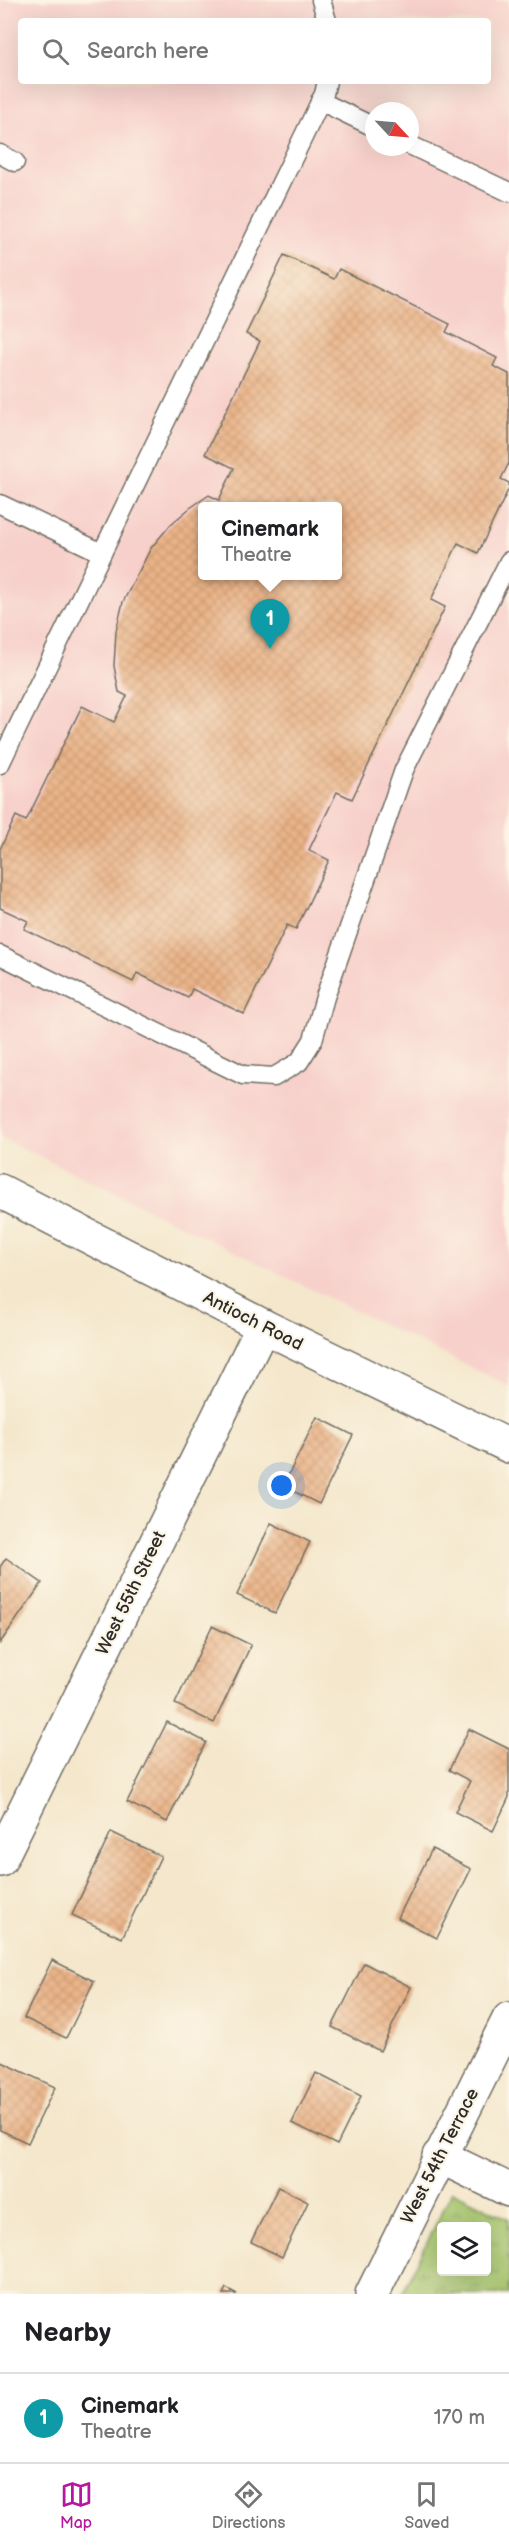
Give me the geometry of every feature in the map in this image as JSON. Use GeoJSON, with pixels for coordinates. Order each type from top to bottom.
{"type":"FeatureCollection","features":[{"type":"Feature","properties":{"kind":"street","name":"Antioch Road"},"geometry":{"type":"LineString","coordinates":[[0,1191],[262,1326],[509,1446]]}},
{"type":"Feature","properties":{"kind":"street","name":"West 55th Street"},"geometry":{"type":"LineString","coordinates":[[0,1860],[262,1326]]}},
{"type":"Feature","properties":{"kind":"street","name":"West 54th Terrace"},"geometry":{"type":"LineString","coordinates":[[372,2294],[509,2019]]}},
{"type":"Feature","properties":{"kind":"street"},"geometry":{"type":"LineString","coordinates":[[440,2156],[509,2190]]}},
{"type":"Feature","properties":{"kind":"lane"},"geometry":{"type":"LineString","coordinates":[[321,0],[326,18]]}},
{"type":"Feature","properties":{"kind":"lane"},"geometry":{"type":"LineString","coordinates":[[0,764],[320,101],[326,84]]}},
{"type":"Feature","properties":{"kind":"lane"},"geometry":{"type":"LineString","coordinates":[[320,101],[365,123]]}},
{"type":"Feature","properties":{"kind":"lane"},"geometry":{"type":"LineString","coordinates":[[419,149],[509,192]]}},
{"type":"Feature","properties":{"kind":"lane"},"geometry":{"type":"LineString","coordinates":[[0,504],[102,553]]}},
{"type":"Feature","properties":{"kind":"lane"},"geometry":{"type":"LineString","coordinates":[[0,955],[243,1075],[274,1077],[299,1062],[313,1040],[325,997],[404,770],[509,561]]}},
{"type":"Feature","properties":{"kind":"shaded area"},"geometry":{"type":"Polygon","coordinates":[[[0,0],[509,0],[509,1386],[0,1137],[0,0]]]}},
{"type":"Feature","properties":{"kind":"green space"},"geometry":{"type":"Polygon","coordinates":[[[452,2191],[509,2219],[509,2294],[402,2294],[452,2191]]]}},
{"type":"Feature","properties":{"kind":"building"},"geometry":{"type":"Polygon","coordinates":[[[284,255],[334,279],[339,269],[450,324],[446,332],[497,358],[493,366],[509,374],[509,463],[501,479],[509,483],[509,488],[478,553],[458,543],[431,600],[445,607],[352,799],[337,792],[309,850],[329,860],[296,929],[287,925],[244,1014],[192,989],[188,998],[137,973],[133,982],[24,929],[28,921],[0,908],[0,849],[16,816],[26,821],[82,706],[114,722],[127,696],[119,692],[114,666],[116,631],[123,602],[151,548],[171,524],[190,508],[198,503],[198,580],[342,580],[342,502],[199,502],[209,495],[219,500],[234,468],[205,454],[260,341],[246,334],[284,255]]]}},
{"type":"Feature","properties":{"kind":"building"},"geometry":{"type":"Polygon","coordinates":[[[317,1417],[353,1435],[319,1504],[283,1486],[317,1417]]]}},
{"type":"Feature","properties":{"kind":"building"},"geometry":{"type":"Polygon","coordinates":[[[271,1523],[310,1542],[275,1613],[237,1595],[271,1523]]]}},
{"type":"Feature","properties":{"kind":"building"},"geometry":{"type":"Polygon","coordinates":[[[6,1558],[42,1583],[0,1643],[0,1567],[6,1558]]]}},
{"type":"Feature","properties":{"kind":"building"},"geometry":{"type":"Polygon","coordinates":[[[212,1626],[251,1645],[214,1723],[175,1704],[212,1626]]]}},
{"type":"Feature","properties":{"kind":"building"},"geometry":{"type":"Polygon","coordinates":[[[167,1722],[206,1742],[167,1822],[127,1802],[167,1722]]]}},
{"type":"Feature","properties":{"kind":"building"},"geometry":{"type":"Polygon","coordinates":[[[469,1729],[509,1749],[509,1797],[493,1831],[455,1812],[470,1781],[449,1770],[469,1729]]]}},
{"type":"Feature","properties":{"kind":"building"},"geometry":{"type":"Polygon","coordinates":[[[111,1832],[161,1856],[122,1938],[72,1915],[111,1832]]]}},
{"type":"Feature","properties":{"kind":"building"},"geometry":{"type":"Polygon","coordinates":[[[432,1849],[471,1869],[437,1938],[398,1918],[432,1849]]]}},
{"type":"Feature","properties":{"kind":"building"},"geometry":{"type":"Polygon","coordinates":[[[52,1960],[94,1981],[66,2038],[24,2018],[52,1960]]]}},
{"type":"Feature","properties":{"kind":"building"},"geometry":{"type":"Polygon","coordinates":[[[364,1963],[411,1987],[380,2051],[332,2027],[364,1963]]]}},
{"type":"Feature","properties":{"kind":"building"},"geometry":{"type":"Polygon","coordinates":[[[2,2062],[55,2087],[28,2143],[0,2130],[0,2066],[2,2062]]]}},
{"type":"Feature","properties":{"kind":"building"},"geometry":{"type":"Polygon","coordinates":[[[316,2073],[361,2096],[337,2145],[292,2123],[316,2073]]]}},
{"type":"Feature","properties":{"kind":"building"},"geometry":{"type":"Polygon","coordinates":[[[278,2187],[308,2202],[282,2257],[251,2242],[278,2187]]]}},
{"type":"Feature","properties":{"kind":"building"},"geometry":{"type":"Polygon","coordinates":[[[226,2288],[237,2294],[223,2294],[226,2288]]]}},
{"type":"Feature","properties":{"kind":"place","name":"Cinemark"},"geometry":{"type":"Point","coordinates":[270,649]}}]}
